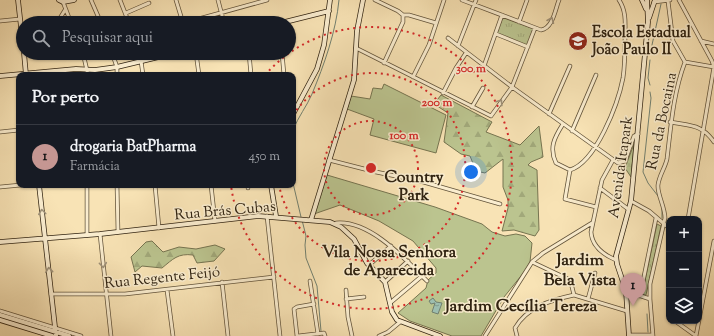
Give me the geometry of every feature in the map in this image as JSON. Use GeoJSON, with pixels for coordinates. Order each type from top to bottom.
{"type":"FeatureCollection","features":[{"type":"Feature","properties":{"kind":"street"},"geometry":{"type":"LineString","coordinates":[[18,0],[20,16]]}},
{"type":"Feature","properties":{"kind":"street"},"geometry":{"type":"LineString","coordinates":[[68,16],[61,1],[74,0]]}},
{"type":"Feature","properties":{"kind":"street"},"geometry":{"type":"LineString","coordinates":[[91,0],[98,16]]}},
{"type":"Feature","properties":{"kind":"street"},"geometry":{"type":"LineString","coordinates":[[120,0],[127,16]]}},
{"type":"Feature","properties":{"kind":"street"},"geometry":{"type":"LineString","coordinates":[[176,0],[181,16]]}},
{"type":"Feature","properties":{"kind":"street"},"geometry":{"type":"LineString","coordinates":[[218,0],[221,14]]}},
{"type":"Feature","properties":{"kind":"street"},"geometry":{"type":"LineString","coordinates":[[213,16],[267,0]]}},
{"type":"Feature","properties":{"kind":"street"},"geometry":{"type":"LineString","coordinates":[[296,108],[316,69],[324,45],[330,0]]}},
{"type":"Feature","properties":{"kind":"street"},"geometry":{"type":"LineString","coordinates":[[310,220],[354,80],[356,48],[363,0]]}},
{"type":"Feature","properties":{"kind":"street"},"geometry":{"type":"LineString","coordinates":[[375,0],[401,12],[403,15],[409,15],[436,23]]}},
{"type":"Feature","properties":{"kind":"street"},"geometry":{"type":"LineString","coordinates":[[413,77],[429,45],[444,0]]}},
{"type":"Feature","properties":{"kind":"street"},"geometry":{"type":"LineString","coordinates":[[462,0],[543,30],[548,27],[559,0]]}},
{"type":"Feature","properties":{"kind":"street"},"geometry":{"type":"LineString","coordinates":[[458,46],[476,0]]}},
{"type":"Feature","properties":{"kind":"street"},"geometry":{"type":"LineString","coordinates":[[519,22],[527,0]]}},
{"type":"Feature","properties":{"kind":"street"},"geometry":{"type":"LineString","coordinates":[[570,170],[586,161],[600,142],[622,79],[625,14],[619,0]]}},
{"type":"Feature","properties":{"kind":"street"},"geometry":{"type":"LineString","coordinates":[[642,0],[648,16]]}},
{"type":"Feature","properties":{"kind":"street","name":"Avenida Itapark"},"geometry":{"type":"LineString","coordinates":[[616,258],[631,201],[648,22],[648,0],[655,1],[648,22]]}},
{"type":"Feature","properties":{"kind":"street"},"geometry":{"type":"LineString","coordinates":[[655,1],[669,0]]}},
{"type":"Feature","properties":{"kind":"street","name":"Rua da Bocaina"},"geometry":{"type":"LineString","coordinates":[[653,335],[650,284],[664,225],[664,208],[658,186],[667,160],[670,122],[678,83],[685,62],[673,41],[669,0]]}},
{"type":"Feature","properties":{"kind":"street"},"geometry":{"type":"LineString","coordinates":[[681,1],[714,67],[688,216]]}},
{"type":"Feature","properties":{"kind":"street"},"geometry":{"type":"LineString","coordinates":[[126,13],[149,3]]}},
{"type":"Feature","properties":{"kind":"street"},"geometry":{"type":"LineString","coordinates":[[61,16],[65,10]]}},
{"type":"Feature","properties":{"kind":"street"},"geometry":{"type":"LineString","coordinates":[[296,19],[329,11]]}},
{"type":"Feature","properties":{"kind":"street"},"geometry":{"type":"LineString","coordinates":[[384,63],[403,22],[403,15]]}},
{"type":"Feature","properties":{"kind":"street"},"geometry":{"type":"LineString","coordinates":[[484,66],[502,15]]}},
{"type":"Feature","properties":{"kind":"street"},"geometry":{"type":"LineString","coordinates":[[0,21],[16,19]]}},
{"type":"Feature","properties":{"kind":"street"},"geometry":{"type":"LineString","coordinates":[[356,48],[489,116],[492,115],[512,87],[535,28]]}},
{"type":"Feature","properties":{"kind":"street"},"geometry":{"type":"LineString","coordinates":[[496,34],[528,47]]}},
{"type":"Feature","properties":{"kind":"street"},"geometry":{"type":"LineString","coordinates":[[448,38],[562,124],[618,163],[623,163],[634,136],[638,134]]}},
{"type":"Feature","properties":{"kind":"street"},"geometry":{"type":"LineString","coordinates":[[701,41],[714,44]]}},
{"type":"Feature","properties":{"kind":"street"},"geometry":{"type":"LineString","coordinates":[[443,93],[466,53]]}},
{"type":"Feature","properties":{"kind":"street"},"geometry":{"type":"LineString","coordinates":[[25,60],[26,72]]}},
{"type":"Feature","properties":{"kind":"street"},"geometry":{"type":"LineString","coordinates":[[85,60],[87,70]]}},
{"type":"Feature","properties":{"kind":"street"},"geometry":{"type":"LineString","coordinates":[[114,60],[117,72]]}},
{"type":"Feature","properties":{"kind":"street"},"geometry":{"type":"LineString","coordinates":[[197,60],[199,72]]}},
{"type":"Feature","properties":{"kind":"street"},"geometry":{"type":"LineString","coordinates":[[250,60],[252,72]]}},
{"type":"Feature","properties":{"kind":"street"},"geometry":{"type":"LineString","coordinates":[[283,60],[284,72]]}},
{"type":"Feature","properties":{"kind":"street"},"geometry":{"type":"LineString","coordinates":[[56,72],[117,67],[141,61],[142,72]]}},
{"type":"Feature","properties":{"kind":"street"},"geometry":{"type":"LineString","coordinates":[[685,62],[714,67]]}},
{"type":"Feature","properties":{"kind":"street"},"geometry":{"type":"LineString","coordinates":[[549,114],[570,66]]}},
{"type":"Feature","properties":{"kind":"street"},"geometry":{"type":"LineString","coordinates":[[0,76],[16,75]]}},
{"type":"Feature","properties":{"kind":"street"},"geometry":{"type":"LineString","coordinates":[[572,131],[596,75]]}},
{"type":"Feature","properties":{"kind":"street"},"geometry":{"type":"LineString","coordinates":[[472,107],[483,88]]}},
{"type":"Feature","properties":{"kind":"street"},"geometry":{"type":"LineString","coordinates":[[670,122],[703,129],[714,142]]}},
{"type":"Feature","properties":{"kind":"street"},"geometry":{"type":"LineString","coordinates":[[562,124],[554,138],[552,152],[556,163],[570,170]]}},
{"type":"Feature","properties":{"kind":"street"},"geometry":{"type":"LineString","coordinates":[[0,132],[16,130]]}},
{"type":"Feature","properties":{"kind":"street"},"geometry":{"type":"LineString","coordinates":[[329,160],[420,181],[500,204]]}},
{"type":"Feature","properties":{"kind":"street"},"geometry":{"type":"LineString","coordinates":[[613,160],[605,173],[600,188],[592,223],[591,236],[594,244],[608,256],[616,258],[626,291],[629,336],[653,335]]}},
{"type":"Feature","properties":{"kind":"street"},"geometry":{"type":"LineString","coordinates":[[570,170],[565,199],[596,207]]}},
{"type":"Feature","properties":{"kind":"street"},"geometry":{"type":"LineString","coordinates":[[0,187],[16,185]]}},
{"type":"Feature","properties":{"kind":"street"},"geometry":{"type":"LineString","coordinates":[[39,188],[51,294],[57,333]]}},
{"type":"Feature","properties":{"kind":"street"},"geometry":{"type":"LineString","coordinates":[[87,188],[87,235]]}},
{"type":"Feature","properties":{"kind":"street"},"geometry":{"type":"LineString","coordinates":[[117,188],[118,232]]}},
{"type":"Feature","properties":{"kind":"street"},"geometry":{"type":"LineString","coordinates":[[155,188],[160,228]]}},
{"type":"Feature","properties":{"kind":"street"},"geometry":{"type":"LineString","coordinates":[[211,188],[215,221]]}},
{"type":"Feature","properties":{"kind":"street"},"geometry":{"type":"LineString","coordinates":[[272,188],[276,216]]}},
{"type":"Feature","properties":{"kind":"street"},"geometry":{"type":"LineString","coordinates":[[600,188],[628,209]]}},
{"type":"Feature","properties":{"kind":"street"},"geometry":{"type":"LineString","coordinates":[[631,201],[649,211],[664,225]]}},
{"type":"Feature","properties":{"kind":"street"},"geometry":{"type":"LineString","coordinates":[[267,216],[280,336]]}},
{"type":"Feature","properties":{"kind":"street","name":"Rua Brás Cubas"},"geometry":{"type":"LineString","coordinates":[[0,242],[100,234],[267,216],[336,223]]}},
{"type":"Feature","properties":{"kind":"street"},"geometry":{"type":"LineString","coordinates":[[640,296],[656,218]]}},
{"type":"Feature","properties":{"kind":"street"},"geometry":{"type":"LineString","coordinates":[[336,223],[346,223],[375,235],[391,246],[408,261],[427,281]]}},
{"type":"Feature","properties":{"kind":"street"},"geometry":{"type":"LineString","coordinates":[[336,223],[356,242],[369,265],[385,282],[392,312],[400,322],[440,336]]}},
{"type":"Feature","properties":{"kind":"street"},"geometry":{"type":"LineString","coordinates":[[485,336],[532,262],[542,253],[592,223]]}},
{"type":"Feature","properties":{"kind":"street"},"geometry":{"type":"LineString","coordinates":[[100,234],[105,295],[111,336]]}},
{"type":"Feature","properties":{"kind":"street"},"geometry":{"type":"LineString","coordinates":[[679,324],[696,336],[714,241]]}},
{"type":"Feature","properties":{"kind":"street"},"geometry":{"type":"LineString","coordinates":[[369,265],[391,246]]}},
{"type":"Feature","properties":{"kind":"street"},"geometry":{"type":"LineString","coordinates":[[385,282],[408,261]]}},
{"type":"Feature","properties":{"kind":"street"},"geometry":{"type":"LineString","coordinates":[[532,262],[568,279],[571,283],[574,295]]}},
{"type":"Feature","properties":{"kind":"street"},"geometry":{"type":"LineString","coordinates":[[588,299],[595,273]]}},
{"type":"Feature","properties":{"kind":"street"},"geometry":{"type":"LineString","coordinates":[[390,303],[422,276]]}},
{"type":"Feature","properties":{"kind":"street","name":"Rua Regente Feijó"},"geometry":{"type":"LineString","coordinates":[[51,294],[105,295],[167,290],[222,282],[274,277]]}},
{"type":"Feature","properties":{"kind":"street"},"geometry":{"type":"LineString","coordinates":[[310,281],[322,334],[297,336],[294,309],[297,307],[314,304]]}},
{"type":"Feature","properties":{"kind":"street"},"geometry":{"type":"LineString","coordinates":[[222,282],[228,336]]}},
{"type":"Feature","properties":{"kind":"street"},"geometry":{"type":"LineString","coordinates":[[167,290],[173,336]]}},
{"type":"Feature","properties":{"kind":"street"},"geometry":{"type":"LineString","coordinates":[[346,290],[352,336]]}},
{"type":"Feature","properties":{"kind":"street"},"geometry":{"type":"LineString","coordinates":[[626,291],[650,298]]}},
{"type":"Feature","properties":{"kind":"street"},"geometry":{"type":"LineString","coordinates":[[517,336],[515,328],[524,316],[555,299],[574,295],[628,311]]}},
{"type":"Feature","properties":{"kind":"street"},"geometry":{"type":"LineString","coordinates":[[346,299],[364,297]]}},
{"type":"Feature","properties":{"kind":"street"},"geometry":{"type":"LineString","coordinates":[[0,311],[57,333],[81,336]]}},
{"type":"Feature","properties":{"kind":"street"},"geometry":{"type":"LineString","coordinates":[[1,318],[69,336]]}},
{"type":"Feature","properties":{"kind":"street"},"geometry":{"type":"LineString","coordinates":[[1,318],[52,336]]}},
{"type":"Feature","properties":{"kind":"street"},"geometry":{"type":"LineString","coordinates":[[380,336],[388,332],[400,322]]}},
{"type":"Feature","properties":{"kind":"street"},"geometry":{"type":"LineString","coordinates":[[35,331],[53,335],[57,333]]}},
{"type":"Feature","properties":{"kind":"green space"},"geometry":{"type":"Polygon","coordinates":[[[503,17],[534,29],[528,46],[496,34],[503,17]]]}},
{"type":"Feature","properties":{"kind":"green space"},"geometry":{"type":"Polygon","coordinates":[[[384,84],[446,115],[436,153],[370,135],[374,119],[347,109],[351,96],[370,99],[373,88],[382,89],[384,84]]]}},
{"type":"Feature","properties":{"kind":"green space"},"geometry":{"type":"Polygon","coordinates":[[[441,95],[492,122],[486,132],[520,145],[539,126],[543,157],[531,162],[528,165],[537,170],[539,230],[535,236],[514,230],[502,231],[508,208],[508,200],[503,187],[503,159],[485,173],[476,171],[470,156],[461,154],[444,142],[448,113],[434,104],[441,95]]]}},
{"type":"Feature","properties":{"kind":"green space"},"geometry":{"type":"Polygon","coordinates":[[[634,144],[631,177],[625,168],[634,144]]]}},
{"type":"Feature","properties":{"kind":"green space"},"geometry":{"type":"Polygon","coordinates":[[[327,175],[435,207],[482,224],[492,232],[505,236],[516,234],[525,236],[532,243],[530,262],[525,271],[504,297],[481,336],[452,336],[410,321],[398,313],[426,288],[428,280],[436,273],[436,268],[413,241],[379,221],[340,205],[314,214],[327,175]]]}},
{"type":"Feature","properties":{"kind":"green space"},"geometry":{"type":"Polygon","coordinates":[[[657,224],[661,226],[646,295],[642,295],[657,224]]]}},
{"type":"Feature","properties":{"kind":"green space"},"geometry":{"type":"Polygon","coordinates":[[[152,241],[163,252],[179,247],[196,249],[215,245],[225,249],[214,261],[197,263],[193,255],[183,255],[176,257],[162,268],[142,266],[135,272],[131,257],[146,242],[152,241]]]}},
{"type":"Feature","properties":{"kind":"water"},"geometry":{"type":"Polygon","coordinates":[[[433,298],[436,302],[442,303],[438,314],[432,312],[435,303],[431,304],[429,301],[433,298]]]}},
{"type":"Feature","properties":{"kind":"waterway"},"geometry":{"type":"LineString","coordinates":[[296,123],[308,103],[325,60],[335,24],[339,0]]}},
{"type":"Feature","properties":{"kind":"waterway"},"geometry":{"type":"LineString","coordinates":[[652,45],[661,4]]}},
{"type":"Feature","properties":{"kind":"waterway"},"geometry":{"type":"LineString","coordinates":[[650,60],[648,78],[650,85]]}},
{"type":"Feature","properties":{"kind":"waterway"},"geometry":{"type":"LineString","coordinates":[[650,92],[651,98],[643,172],[648,183],[658,196]]}},
{"type":"Feature","properties":{"kind":"waterway"},"geometry":{"type":"LineString","coordinates":[[294,188],[301,217]]}},
{"type":"Feature","properties":{"kind":"waterway"},"geometry":{"type":"LineString","coordinates":[[662,208],[662,218]]}},
{"type":"Feature","properties":{"kind":"waterway"},"geometry":{"type":"LineString","coordinates":[[302,220],[306,236],[306,258],[317,286],[321,331]]}},
{"type":"Feature","properties":{"kind":"waterway"},"geometry":{"type":"LineString","coordinates":[[647,314],[648,332]]}},
{"type":"Feature","properties":{"kind":"place","name":"Escola Estadual João Paulo II"},"geometry":{"type":"Point","coordinates":[578,41]}},
{"type":"Feature","properties":{"kind":"place","name":"drogaria BatPharma"},"geometry":{"type":"Point","coordinates":[633,306]}},
{"type":"Feature","properties":{"kind":"district","name":"Country Park"},"geometry":{"type":"Point","coordinates":[414,185]}},
{"type":"Feature","properties":{"kind":"district","name":"Vila Nossa Senhora de Aparecida"},"geometry":{"type":"Point","coordinates":[389,260]}},
{"type":"Feature","properties":{"kind":"district","name":"Jardim Bela Vista"},"geometry":{"type":"Point","coordinates":[580,269]}},
{"type":"Feature","properties":{"kind":"district","name":"Jardim Cecília Tereza"},"geometry":{"type":"Point","coordinates":[521,305]}}]}
